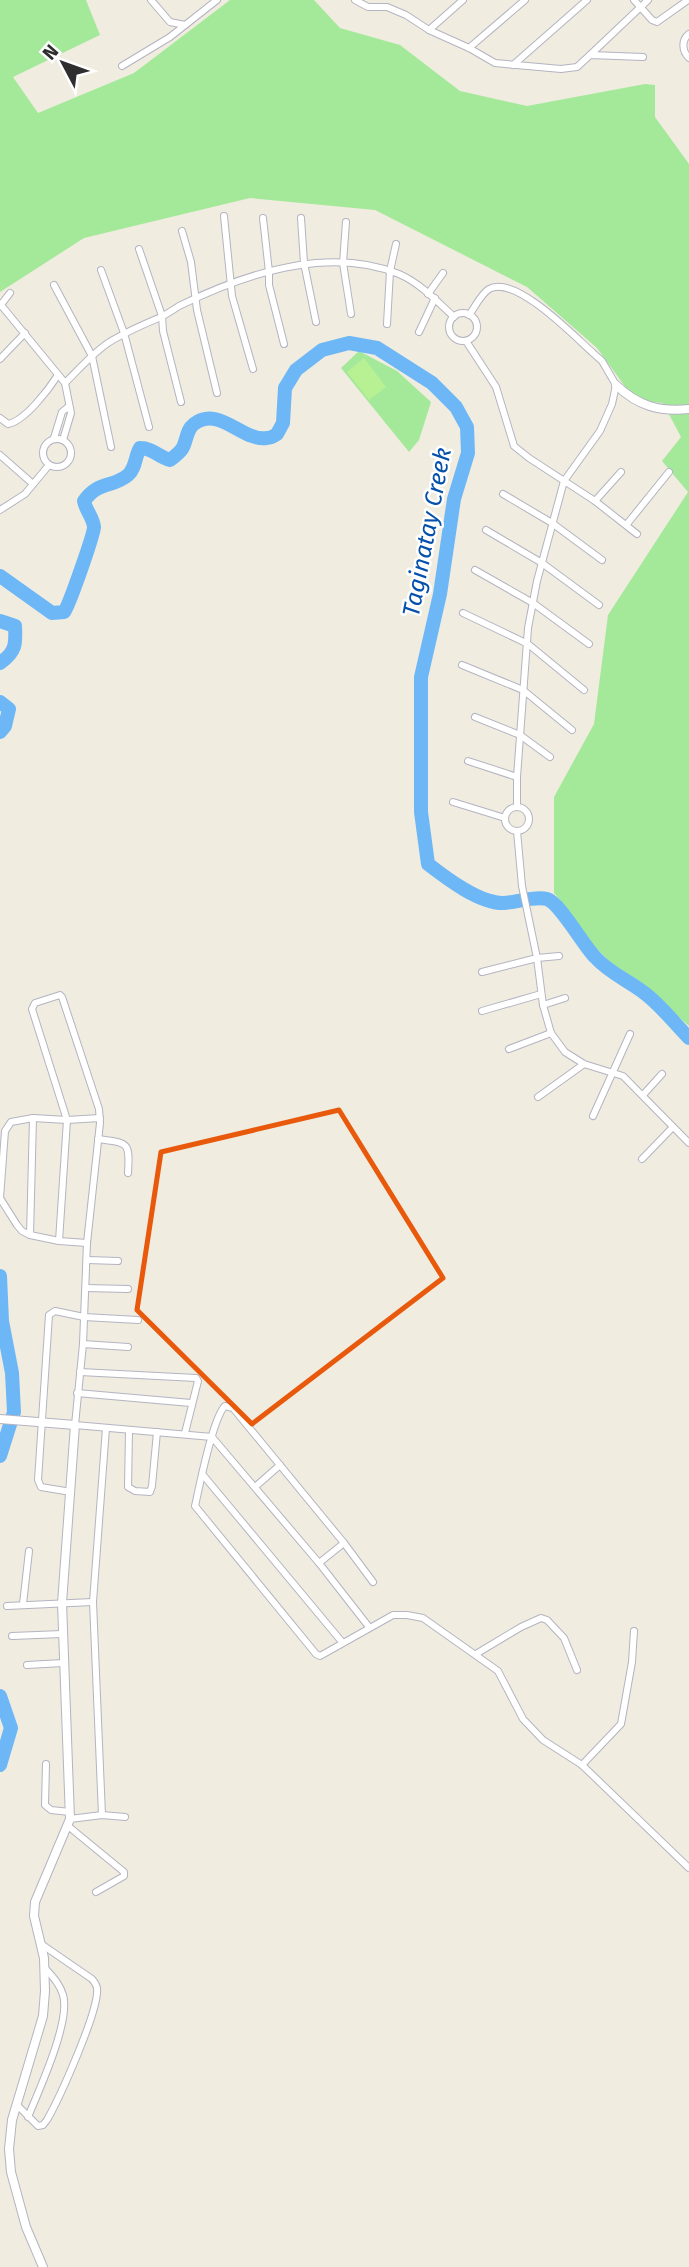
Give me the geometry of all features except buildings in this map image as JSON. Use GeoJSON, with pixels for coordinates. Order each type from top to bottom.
{"type":"FeatureCollection","features":[{"type":"Feature","properties":{"kind":"street"},"geometry":{"type":"LineString","coordinates":[[150,0],[170,22],[185,25]]}},
{"type":"Feature","properties":{"kind":"street"},"geometry":{"type":"LineString","coordinates":[[122,66],[170,37],[217,0]]}},
{"type":"Feature","properties":{"kind":"street"},"geometry":{"type":"LineString","coordinates":[[355,0],[368,7],[387,7],[406,15],[488,60],[561,69],[577,67],[648,0]]}},
{"type":"Feature","properties":{"kind":"street"},"geometry":{"type":"LineString","coordinates":[[387,7],[396,0]]}},
{"type":"Feature","properties":{"kind":"street"},"geometry":{"type":"LineString","coordinates":[[429,30],[463,0]]}},
{"type":"Feature","properties":{"kind":"street"},"geometry":{"type":"LineString","coordinates":[[469,48],[525,0]]}},
{"type":"Feature","properties":{"kind":"street"},"geometry":{"type":"LineString","coordinates":[[513,65],[587,0]]}},
{"type":"Feature","properties":{"kind":"street"},"geometry":{"type":"LineString","coordinates":[[634,0],[657,22],[688,0]]}},
{"type":"Feature","properties":{"kind":"street"},"geometry":{"type":"LineString","coordinates":[[689,34],[682,44],[685,55],[689,58]]}},
{"type":"Feature","properties":{"kind":"street"},"geometry":{"type":"LineString","coordinates":[[590,55],[643,57]]}},
{"type":"Feature","properties":{"kind":"street"},"geometry":{"type":"LineString","coordinates":[[224,216],[232,296],[253,369]]}},
{"type":"Feature","properties":{"kind":"street"},"geometry":{"type":"LineString","coordinates":[[263,218],[268,285],[285,344]]}},
{"type":"Feature","properties":{"kind":"street"},"geometry":{"type":"LineString","coordinates":[[301,218],[304,263],[316,322]]}},
{"type":"Feature","properties":{"kind":"street"},"geometry":{"type":"LineString","coordinates":[[346,222],[343,263],[351,314]]}},
{"type":"Feature","properties":{"kind":"street"},"geometry":{"type":"LineString","coordinates":[[182,231],[191,262],[197,310],[217,393]]}},
{"type":"Feature","properties":{"kind":"street"},"geometry":{"type":"LineString","coordinates":[[387,324],[390,271],[396,244]]}},
{"type":"Feature","properties":{"kind":"street"},"geometry":{"type":"LineString","coordinates":[[139,249],[162,316],[163,331],[181,402]]}},
{"type":"Feature","properties":{"kind":"street"},"geometry":{"type":"LineString","coordinates":[[65,383],[92,356],[124,333],[232,285],[304,263],[343,263],[390,271],[408,279],[454,317]]}},
{"type":"Feature","properties":{"kind":"street"},"geometry":{"type":"LineString","coordinates":[[100,270],[124,333],[149,427]]}},
{"type":"Feature","properties":{"kind":"street"},"geometry":{"type":"LineString","coordinates":[[419,332],[431,296],[443,273]]}},
{"type":"Feature","properties":{"kind":"street"},"geometry":{"type":"LineString","coordinates":[[54,285],[92,356],[111,447]]}},
{"type":"Feature","properties":{"kind":"street"},"geometry":{"type":"LineString","coordinates":[[470,315],[492,287],[512,289],[536,303],[602,361],[617,385],[631,398],[651,408],[668,411],[689,409]]}},
{"type":"Feature","properties":{"kind":"street"},"geometry":{"type":"LineString","coordinates":[[10,293],[0,306],[65,383],[71,413],[63,440]]}},
{"type":"Feature","properties":{"kind":"street"},"geometry":{"type":"LineString","coordinates":[[461,314],[470,315],[475,320],[477,330],[473,337],[466,341],[457,340],[450,333],[450,322],[461,314]]}},
{"type":"Feature","properties":{"kind":"street"},"geometry":{"type":"LineString","coordinates":[[0,359],[25,334]]}},
{"type":"Feature","properties":{"kind":"street"},"geometry":{"type":"LineString","coordinates":[[466,341],[496,387],[514,446],[595,501],[637,534]]}},
{"type":"Feature","properties":{"kind":"street"},"geometry":{"type":"LineString","coordinates":[[0,418],[8,424],[16,421],[49,388],[58,375]]}},
{"type":"Feature","properties":{"kind":"street"},"geometry":{"type":"LineString","coordinates":[[517,806],[523,690],[533,603],[542,563],[564,481],[600,431],[617,385]]}},
{"type":"Feature","properties":{"kind":"street"},"geometry":{"type":"LineString","coordinates":[[54,438],[63,440],[70,446],[69,460],[62,466],[49,465],[43,457],[43,447],[54,438],[62,412],[68,407]]}},
{"type":"Feature","properties":{"kind":"street"},"geometry":{"type":"LineString","coordinates":[[0,455],[33,484]]}},
{"type":"Feature","properties":{"kind":"street"},"geometry":{"type":"LineString","coordinates":[[0,510],[25,494],[49,465]]}},
{"type":"Feature","properties":{"kind":"street"},"geometry":{"type":"LineString","coordinates":[[595,501],[621,471]]}},
{"type":"Feature","properties":{"kind":"street"},"geometry":{"type":"LineString","coordinates":[[627,524],[669,472]]}},
{"type":"Feature","properties":{"kind":"street"},"geometry":{"type":"LineString","coordinates":[[503,494],[552,523],[602,560]]}},
{"type":"Feature","properties":{"kind":"street"},"geometry":{"type":"LineString","coordinates":[[486,530],[542,563],[599,605]]}},
{"type":"Feature","properties":{"kind":"street"},"geometry":{"type":"LineString","coordinates":[[475,569],[533,603],[589,645]]}},
{"type":"Feature","properties":{"kind":"street"},"geometry":{"type":"LineString","coordinates":[[463,613],[528,644],[584,690]]}},
{"type":"Feature","properties":{"kind":"street"},"geometry":{"type":"LineString","coordinates":[[462,665],[523,690],[572,730]]}},
{"type":"Feature","properties":{"kind":"street"},"geometry":{"type":"LineString","coordinates":[[475,717],[520,735],[550,757]]}},
{"type":"Feature","properties":{"kind":"street"},"geometry":{"type":"LineString","coordinates":[[468,761],[517,777]]}},
{"type":"Feature","properties":{"kind":"street"},"geometry":{"type":"LineString","coordinates":[[453,802],[505,818],[510,828],[517,831],[527,826],[529,819],[524,808],[517,806],[510,809],[505,818]]}},
{"type":"Feature","properties":{"kind":"street"},"geometry":{"type":"LineString","coordinates":[[517,831],[522,886],[537,958],[541,995],[551,1033],[565,1052],[584,1063],[623,1076],[689,1143]]}},
{"type":"Feature","properties":{"kind":"street"},"geometry":{"type":"LineString","coordinates":[[482,972],[537,958],[559,956]]}},
{"type":"Feature","properties":{"kind":"street"},"geometry":{"type":"LineString","coordinates":[[43,2267],[26,2227],[11,2172],[9,2149],[12,2120],[43,2016],[44,1967],[34,1916],[35,1902],[69,1819],[62,1603],[83,1344],[87,1243],[100,1118],[62,997],[58,995],[35,1003],[32,1009],[67,1121],[59,1241]]}},
{"type":"Feature","properties":{"kind":"street"},"geometry":{"type":"LineString","coordinates":[[482,1011],[541,995]]}},
{"type":"Feature","properties":{"kind":"street"},"geometry":{"type":"LineString","coordinates":[[543,1005],[565,998]]}},
{"type":"Feature","properties":{"kind":"street"},"geometry":{"type":"LineString","coordinates":[[509,1049],[551,1033]]}},
{"type":"Feature","properties":{"kind":"street"},"geometry":{"type":"LineString","coordinates":[[593,1116],[630,1034]]}},
{"type":"Feature","properties":{"kind":"street"},"geometry":{"type":"LineString","coordinates":[[538,1097],[584,1063]]}},
{"type":"Feature","properties":{"kind":"street"},"geometry":{"type":"LineString","coordinates":[[643,1095],[662,1074]]}},
{"type":"Feature","properties":{"kind":"street"},"geometry":{"type":"LineString","coordinates":[[30,1235],[33,1118]]}},
{"type":"Feature","properties":{"kind":"street"},"geometry":{"type":"LineString","coordinates":[[87,1243],[30,1235],[17,1225],[0,1198],[5,1130],[10,1122],[33,1118],[67,1121],[100,1118]]}},
{"type":"Feature","properties":{"kind":"street"},"geometry":{"type":"LineString","coordinates":[[642,1160],[672,1128]]}},
{"type":"Feature","properties":{"kind":"street"},"geometry":{"type":"LineString","coordinates":[[98,1139],[123,1142],[127,1145],[128,1172]]}},
{"type":"Feature","properties":{"kind":"street"},"geometry":{"type":"LineString","coordinates":[[87,1260],[118,1261]]}},
{"type":"Feature","properties":{"kind":"street"},"geometry":{"type":"LineString","coordinates":[[86,1288],[128,1289]]}},
{"type":"Feature","properties":{"kind":"street"},"geometry":{"type":"LineString","coordinates":[[71,1492],[45,1489],[38,1485],[37,1423],[49,1315],[55,1311],[84,1317],[138,1320]]}},
{"type":"Feature","properties":{"kind":"street"},"geometry":{"type":"LineString","coordinates":[[83,1344],[128,1347]]}},
{"type":"Feature","properties":{"kind":"street"},"geometry":{"type":"LineString","coordinates":[[80,1372],[194,1377],[198,1381],[185,1433]]}},
{"type":"Feature","properties":{"kind":"street"},"geometry":{"type":"LineString","coordinates":[[78,1393],[191,1403]]}},
{"type":"Feature","properties":{"kind":"street"},"geometry":{"type":"LineString","coordinates":[[373,1582],[344,1543],[229,1405],[221,1409],[196,1508],[320,1656],[393,1615],[423,1618],[498,1671],[523,1719],[543,1740],[582,1765],[689,1868]]}},
{"type":"Feature","properties":{"kind":"street"},"geometry":{"type":"LineString","coordinates":[[0,1419],[212,1437],[319,1563],[369,1627]]}},
{"type":"Feature","properties":{"kind":"street"},"geometry":{"type":"LineString","coordinates":[[102,1815],[93,1602],[106,1428]]}},
{"type":"Feature","properties":{"kind":"street"},"geometry":{"type":"LineString","coordinates":[[130,1431],[128,1488],[149,1492],[152,1486],[157,1432]]}},
{"type":"Feature","properties":{"kind":"street"},"geometry":{"type":"LineString","coordinates":[[255,1486],[280,1465]]}},
{"type":"Feature","properties":{"kind":"street"},"geometry":{"type":"LineString","coordinates":[[203,1475],[342,1642]]}},
{"type":"Feature","properties":{"kind":"street"},"geometry":{"type":"LineString","coordinates":[[319,1563],[344,1543]]}},
{"type":"Feature","properties":{"kind":"street"},"geometry":{"type":"LineString","coordinates":[[23,1604],[29,1551]]}},
{"type":"Feature","properties":{"kind":"street"},"geometry":{"type":"LineString","coordinates":[[7,1606],[93,1602]]}},
{"type":"Feature","properties":{"kind":"street"},"geometry":{"type":"LineString","coordinates":[[477,1654],[541,1618],[554,1626],[564,1638],[577,1670]]}},
{"type":"Feature","properties":{"kind":"street"},"geometry":{"type":"LineString","coordinates":[[582,1765],[621,1724],[632,1662],[634,1631]]}},
{"type":"Feature","properties":{"kind":"street"},"geometry":{"type":"LineString","coordinates":[[12,1636],[62,1634]]}},
{"type":"Feature","properties":{"kind":"street"},"geometry":{"type":"LineString","coordinates":[[27,1665],[63,1662]]}},
{"type":"Feature","properties":{"kind":"street"},"geometry":{"type":"LineString","coordinates":[[46,1764],[45,1805],[69,1819],[124,1872],[124,1876],[96,1892]]}},
{"type":"Feature","properties":{"kind":"street"},"geometry":{"type":"LineString","coordinates":[[69,1819],[102,1815],[125,1817]]}},
{"type":"Feature","properties":{"kind":"street"},"geometry":{"type":"LineString","coordinates":[[17,2105],[38,2126],[47,2120],[79,2051],[97,1998],[97,1987],[92,1979],[41,1944]]}},
{"type":"Feature","properties":{"kind":"street"},"geometry":{"type":"LineString","coordinates":[[28,2117],[59,2034],[65,2010],[61,1989],[44,1967]]}},
{"type":"Feature","properties":{"kind":"highlighted area"},"geometry":{"type":"Polygon","coordinates":[[[339,1110],[443,1278],[252,1424],[137,1310],[161,1152],[339,1110]]]}},
{"type":"Feature","properties":{"kind":"green space"},"geometry":{"type":"Polygon","coordinates":[[[0,0],[86,0],[100,35],[13,77],[38,113],[134,73],[230,0],[314,0],[340,28],[400,45],[460,91],[527,106],[645,84],[655,85],[655,117],[689,164],[689,1026],[638,981],[611,963],[594,946],[554,893],[554,797],[594,724],[608,615],[688,492],[662,461],[681,437],[663,403],[643,401],[629,392],[597,348],[527,287],[375,210],[250,198],[84,238],[0,292],[0,0]]]}},
{"type":"Feature","properties":{"kind":"green space"},"geometry":{"type":"Polygon","coordinates":[[[359,351],[397,371],[431,402],[419,440],[409,452],[341,368],[359,351]]]}},
{"type":"Feature","properties":{"kind":"green space"},"geometry":{"type":"Polygon","coordinates":[[[364,358],[386,387],[369,400],[347,372],[364,358]]]}},
{"type":"Feature","properties":{"kind":"waterway","name":"Taginatay Creek"},"geometry":{"type":"LineString","coordinates":[[0,576],[52,613],[64,612],[93,532],[93,523],[84,501],[90,494],[128,475],[133,469],[140,448],[170,460],[182,449],[191,426],[203,419],[222,421],[258,438],[277,434],[283,423],[285,388],[296,370],[322,350],[349,343],[377,348],[432,383],[456,407],[467,427],[468,453],[454,499],[440,594],[421,677],[421,812],[428,864],[464,889],[485,899],[504,903],[542,898],[552,902],[600,962],[649,997],[689,1038]]}},
{"type":"Feature","properties":{"kind":"waterway","name":"Taginatay Creek"},"geometry":{"type":"LineString","coordinates":[[0,621],[15,626],[14,647],[0,663]]}},
{"type":"Feature","properties":{"kind":"waterway","name":"Taginatay Creek"},"geometry":{"type":"LineString","coordinates":[[0,702],[9,709],[5,726],[0,732]]}},
{"type":"Feature","properties":{"kind":"waterway"},"geometry":{"type":"LineString","coordinates":[[0,1276],[2,1321],[12,1373],[14,1412],[0,1456]]}},
{"type":"Feature","properties":{"kind":"waterway"},"geometry":{"type":"LineString","coordinates":[[0,1696],[11,1728],[0,1765]]}}]}
